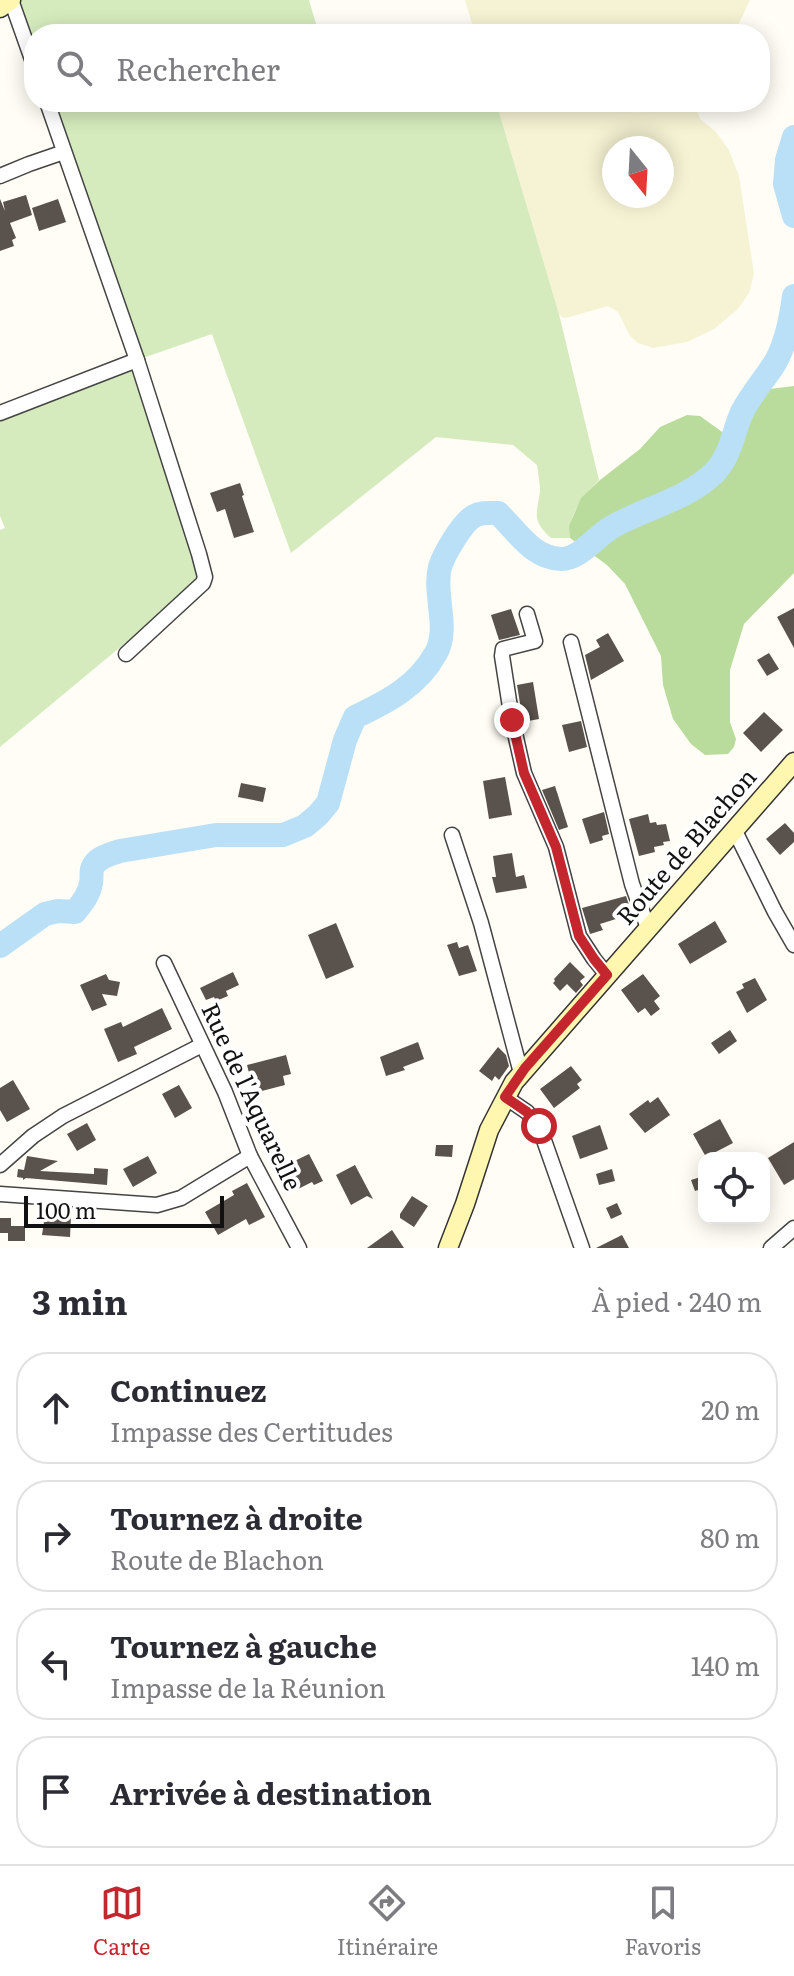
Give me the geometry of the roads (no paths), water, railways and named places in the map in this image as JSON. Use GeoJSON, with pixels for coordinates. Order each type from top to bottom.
{"type":"FeatureCollection","features":[{"type":"Feature","properties":{"kind":"street"},"geometry":{"type":"LineString","coordinates":[[0,8],[11,0],[24,37]]}},
{"type":"Feature","properties":{"kind":"street"},"geometry":{"type":"LineString","coordinates":[[50,112],[137,360],[205,577],[203,583],[126,654]]}},
{"type":"Feature","properties":{"kind":"street"},"geometry":{"type":"LineString","coordinates":[[0,176],[64,152]]}},
{"type":"Feature","properties":{"kind":"street"},"geometry":{"type":"LineString","coordinates":[[0,413],[137,360]]}},
{"type":"Feature","properties":{"kind":"street"},"geometry":{"type":"LineString","coordinates":[[527,614],[535,641],[503,649],[502,656],[512,720],[524,773],[556,847],[579,936],[607,975]]}},
{"type":"Feature","properties":{"kind":"street"},"geometry":{"type":"LineString","coordinates":[[571,642],[632,884],[648,928]]}},
{"type":"Feature","properties":{"kind":"street","name":"Route de Blachon"},"geometry":{"type":"LineString","coordinates":[[448,1248],[489,1130],[521,1073],[794,762]]}},
{"type":"Feature","properties":{"kind":"street"},"geometry":{"type":"LineString","coordinates":[[734,829],[794,945]]}},
{"type":"Feature","properties":{"kind":"street"},"geometry":{"type":"LineString","coordinates":[[452,835],[481,923],[521,1073]]}},
{"type":"Feature","properties":{"kind":"street","name":"Rue de l'Aquarelle"},"geometry":{"type":"LineString","coordinates":[[164,963],[225,1092],[250,1156],[299,1248]]}},
{"type":"Feature","properties":{"kind":"street"},"geometry":{"type":"LineString","coordinates":[[0,1165],[33,1136],[63,1116],[202,1045]]}},
{"type":"Feature","properties":{"kind":"street"},"geometry":{"type":"LineString","coordinates":[[505,1097],[527,1112],[539,1126],[582,1248]]}},
{"type":"Feature","properties":{"kind":"street"},"geometry":{"type":"LineString","coordinates":[[0,1194],[157,1205],[181,1198],[250,1156]]}},
{"type":"Feature","properties":{"kind":"street"},"geometry":{"type":"LineString","coordinates":[[771,1248],[794,1228]]}},
{"type":"Feature","properties":{"kind":"waterway"},"geometry":{"type":"LineString","coordinates":[[794,137],[787,160],[785,184],[794,216]]}},
{"type":"Feature","properties":{"kind":"waterway"},"geometry":{"type":"LineString","coordinates":[[0,946],[45,914],[75,912],[89,891],[94,865],[108,855],[216,835],[283,835],[305,826],[328,803],[345,740],[355,717],[411,684],[436,653],[442,633],[438,588],[440,567],[464,525],[477,515],[498,513],[533,549],[551,557],[568,558],[612,527],[703,482],[720,466],[742,412],[778,358],[794,296]]}}]}
